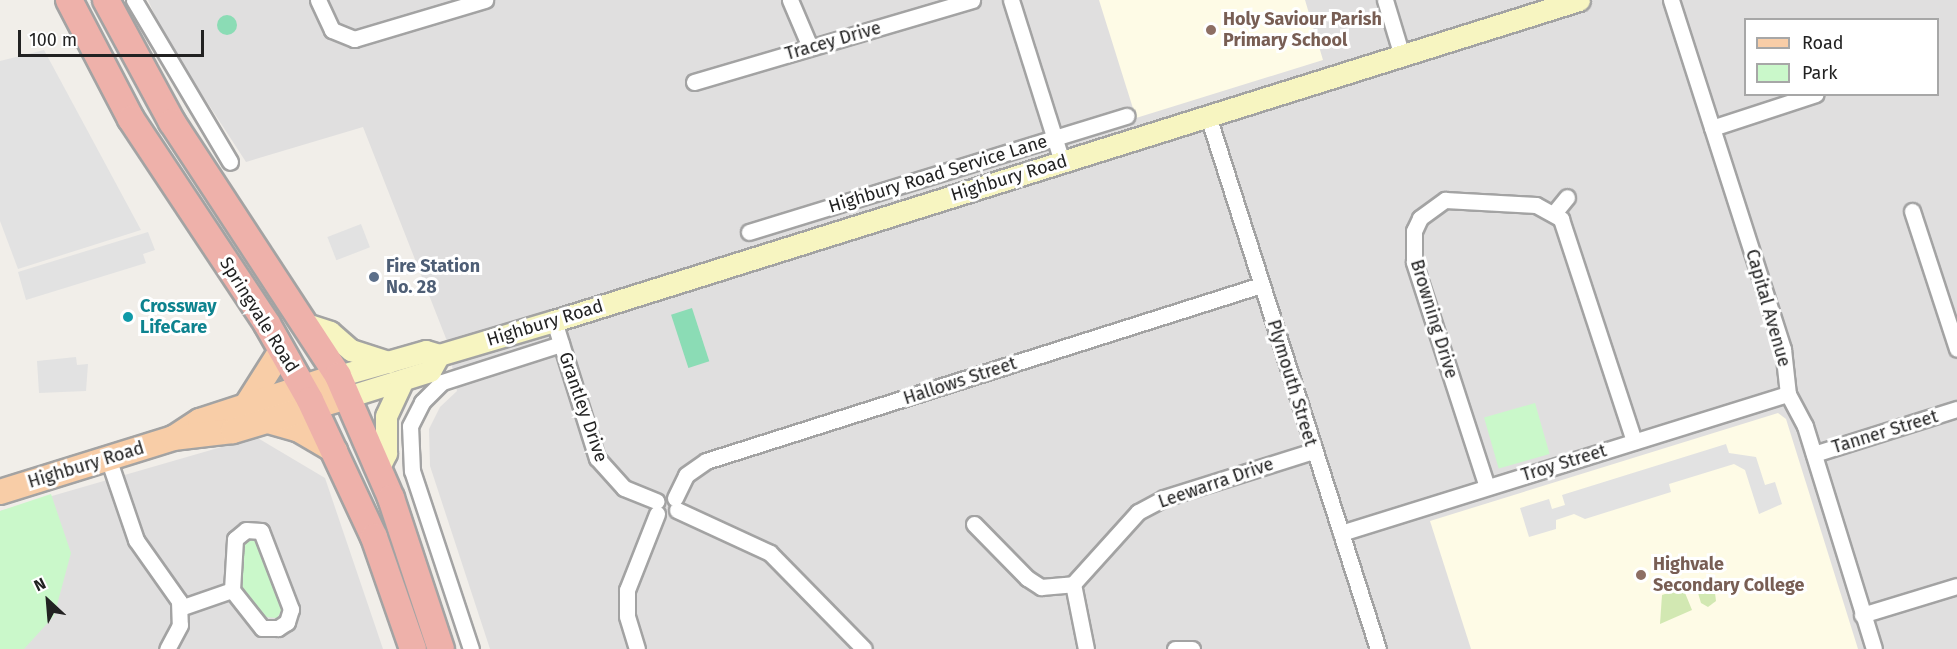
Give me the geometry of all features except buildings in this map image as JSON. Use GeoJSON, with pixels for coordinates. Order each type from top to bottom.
{"type":"FeatureCollection","features":[{"type":"Feature","properties":{"kind":"highway","name":"Springvale Road"},"geometry":{"type":"LineString","coordinates":[[69,0],[131,119],[282,349],[308,397],[374,537],[412,649]]}},
{"type":"Feature","properties":{"kind":"highway","name":"Springvale Road"},"geometry":{"type":"LineString","coordinates":[[106,0],[172,122],[309,325],[343,386],[379,467],[441,649]]}},
{"type":"Feature","properties":{"kind":"main road","name":"Highbury Road"},"geometry":{"type":"LineString","coordinates":[[0,492],[173,438],[200,421],[246,406],[308,397],[343,386],[388,362],[426,351],[439,355],[554,321],[1579,0]]}},
{"type":"Feature","properties":{"kind":"main road"},"geometry":{"type":"LineString","coordinates":[[309,325],[330,332],[351,350],[388,362]]}},
{"type":"Feature","properties":{"kind":"main road"},"geometry":{"type":"LineString","coordinates":[[246,406],[282,349]]}},
{"type":"Feature","properties":{"kind":"main road","name":"Highbury Road"},"geometry":{"type":"LineString","coordinates":[[343,386],[403,380],[430,371],[439,355]]}},
{"type":"Feature","properties":{"kind":"main road"},"geometry":{"type":"LineString","coordinates":[[379,467],[386,453],[386,416],[403,380]]}},
{"type":"Feature","properties":{"kind":"main road","name":"Highbury Road"},"geometry":{"type":"LineString","coordinates":[[173,438],[204,437],[268,421],[308,397]]}},
{"type":"Feature","properties":{"kind":"main road"},"geometry":{"type":"LineString","coordinates":[[268,421],[299,430],[335,451]]}},
{"type":"Feature","properties":{"kind":"street"},"geometry":{"type":"LineString","coordinates":[[134,0],[230,162]]}},
{"type":"Feature","properties":{"kind":"street"},"geometry":{"type":"LineString","coordinates":[[318,0],[332,30],[347,39],[485,0]]}},
{"type":"Feature","properties":{"kind":"street"},"geometry":{"type":"LineString","coordinates":[[790,0],[810,47]]}},
{"type":"Feature","properties":{"kind":"street","name":"Tracey Drive"},"geometry":{"type":"LineString","coordinates":[[694,82],[972,0]]}},
{"type":"Feature","properties":{"kind":"street"},"geometry":{"type":"LineString","coordinates":[[1011,0],[1062,162]]}},
{"type":"Feature","properties":{"kind":"street"},"geometry":{"type":"LineString","coordinates":[[1385,0],[1402,56]]}},
{"type":"Feature","properties":{"kind":"street","name":"Capital Avenue"},"geometry":{"type":"LineString","coordinates":[[1671,0],[1783,349],[1788,394],[1814,454],[1874,649]]}},
{"type":"Feature","properties":{"kind":"street"},"geometry":{"type":"LineString","coordinates":[[1712,128],[1810,96]]}},
{"type":"Feature","properties":{"kind":"street","name":"Highbury Road Service Lane"},"geometry":{"type":"LineString","coordinates":[[749,232],[1127,116]]}},
{"type":"Feature","properties":{"kind":"street","name":"Plymouth Street"},"geometry":{"type":"LineString","coordinates":[[1208,116],[1378,649]]}},
{"type":"Feature","properties":{"kind":"street"},"geometry":{"type":"LineString","coordinates":[[1567,196],[1555,212],[1565,229],[1634,441]]}},
{"type":"Feature","properties":{"kind":"street","name":"Browning Drive"},"geometry":{"type":"LineString","coordinates":[[1487,487],[1414,262],[1414,231],[1429,208],[1445,200],[1536,205],[1555,212]]}},
{"type":"Feature","properties":{"kind":"street"},"geometry":{"type":"LineString","coordinates":[[1912,211],[1957,349]]}},
{"type":"Feature","properties":{"kind":"street","name":"Hallows Street"},"geometry":{"type":"LineString","coordinates":[[676,504],[686,475],[706,461],[1261,285]]}},
{"type":"Feature","properties":{"kind":"street","name":"Grantley Drive"},"geometry":{"type":"LineString","coordinates":[[554,321],[597,458],[616,482],[656,508]]}},
{"type":"Feature","properties":{"kind":"street","name":"Highbury Road"},"geometry":{"type":"LineString","coordinates":[[471,649],[412,471],[408,442],[417,409],[450,378],[561,344]]}},
{"type":"Feature","properties":{"kind":"street","name":"Troy Street"},"geometry":{"type":"LineString","coordinates":[[1341,533],[1788,394]]}},
{"type":"Feature","properties":{"kind":"street","name":"Tanner Street"},"geometry":{"type":"LineString","coordinates":[[1814,454],[1957,410]]}},
{"type":"Feature","properties":{"kind":"street","name":"Leewarra Drive"},"geometry":{"type":"LineString","coordinates":[[1074,584],[1138,512],[1164,498],[1313,451]]}},
{"type":"Feature","properties":{"kind":"street"},"geometry":{"type":"LineString","coordinates":[[108,458],[136,540],[180,608],[178,632],[167,649]]}},
{"type":"Feature","properties":{"kind":"street"},"geometry":{"type":"LineString","coordinates":[[637,649],[627,616],[627,590],[656,508],[676,504],[770,553],[864,649]]}},
{"type":"Feature","properties":{"kind":"street"},"geometry":{"type":"LineString","coordinates":[[974,524],[1027,578],[1041,586],[1074,584],[1086,649]]}},
{"type":"Feature","properties":{"kind":"street"},"geometry":{"type":"LineString","coordinates":[[246,530],[261,531],[291,609],[287,622],[262,628],[232,590],[235,538],[246,530]]}},
{"type":"Feature","properties":{"kind":"street"},"geometry":{"type":"LineString","coordinates":[[1862,615],[1957,586]]}},
{"type":"Feature","properties":{"kind":"street"},"geometry":{"type":"LineString","coordinates":[[180,608],[232,590]]}},
{"type":"Feature","properties":{"kind":"street"},"geometry":{"type":"LineString","coordinates":[[1175,649],[1192,649]]}},
{"type":"Feature","properties":{"kind":"shaded area"},"geometry":{"type":"Polygon","coordinates":[[[148,0],[1957,0],[1957,649],[490,649],[430,466],[429,429],[440,407],[457,391],[447,341],[363,127],[246,162],[164,36],[148,0]]]}},
{"type":"Feature","properties":{"kind":"shaded area","name":"Holy Saviour Parish Primary School"},"geometry":{"type":"Polygon","coordinates":[[[1099,0],[1305,0],[1323,60],[1136,118],[1099,0]]]}},
{"type":"Feature","properties":{"kind":"shaded area"},"geometry":{"type":"Polygon","coordinates":[[[44,50],[141,230],[18,269],[0,221],[0,61],[44,50]]]}},
{"type":"Feature","properties":{"kind":"shaded area"},"geometry":{"type":"Polygon","coordinates":[[[361,224],[370,247],[336,260],[327,237],[361,224]]]}},
{"type":"Feature","properties":{"kind":"shaded area"},"geometry":{"type":"Polygon","coordinates":[[[148,232],[155,250],[143,254],[146,263],[26,300],[18,272],[148,232]]]}},
{"type":"Feature","properties":{"kind":"shaded area"},"geometry":{"type":"Polygon","coordinates":[[[76,357],[77,365],[88,364],[86,391],[39,393],[37,361],[76,357]]]}},
{"type":"Feature","properties":{"kind":"shaded area","name":"Highvale Secondary College"},"geometry":{"type":"Polygon","coordinates":[[[1778,413],[1786,419],[1858,649],[1471,649],[1430,521],[1778,413]]]}},
{"type":"Feature","properties":{"kind":"shaded area"},"geometry":{"type":"Polygon","coordinates":[[[256,437],[325,478],[383,649],[0,649],[0,511],[256,437]]]}},
{"type":"Feature","properties":{"kind":"shaded area"},"geometry":{"type":"Polygon","coordinates":[[[1726,444],[1729,453],[1756,457],[1765,485],[1775,482],[1782,504],[1759,514],[1745,470],[1734,464],[1669,484],[1671,492],[1585,519],[1574,514],[1556,520],[1556,529],[1529,537],[1520,508],[1549,499],[1552,509],[1565,505],[1562,495],[1726,444]]]}},
{"type":"Feature","properties":{"kind":"green space"},"geometry":{"type":"Polygon","coordinates":[[[227,15],[234,18],[237,25],[234,32],[227,35],[220,32],[217,25],[220,18],[227,15]]]}},
{"type":"Feature","properties":{"kind":"green space"},"geometry":{"type":"Polygon","coordinates":[[[692,308],[709,361],[688,368],[671,315],[692,308]]]}},
{"type":"Feature","properties":{"kind":"green space"},"geometry":{"type":"Polygon","coordinates":[[[1535,403],[1550,454],[1499,469],[1484,418],[1535,403]]]}},
{"type":"Feature","properties":{"kind":"green space"},"geometry":{"type":"Polygon","coordinates":[[[51,494],[71,553],[54,616],[24,649],[0,649],[0,511],[51,494]]]}},
{"type":"Feature","properties":{"kind":"green space"},"geometry":{"type":"Polygon","coordinates":[[[249,540],[260,541],[283,608],[277,618],[265,617],[239,584],[240,547],[249,540]]]}},
{"type":"Feature","properties":{"kind":"green space"},"geometry":{"type":"Polygon","coordinates":[[[1713,577],[1716,601],[1708,607],[1701,603],[1695,583],[1713,577]]]}},
{"type":"Feature","properties":{"kind":"green space"},"geometry":{"type":"Polygon","coordinates":[[[1683,588],[1692,610],[1660,624],[1662,595],[1683,588]]]}},
{"type":"Feature","properties":{"kind":"place","name":"Holy Saviour Parish Primary School"},"geometry":{"type":"Point","coordinates":[1211,30]}},
{"type":"Feature","properties":{"kind":"place","name":"Fire Station No. 28"},"geometry":{"type":"Point","coordinates":[374,277]}},
{"type":"Feature","properties":{"kind":"place","name":"Crossway LifeCare"},"geometry":{"type":"Point","coordinates":[128,317]}},
{"type":"Feature","properties":{"kind":"place","name":"Highvale Secondary College"},"geometry":{"type":"Point","coordinates":[1641,575]}}]}
